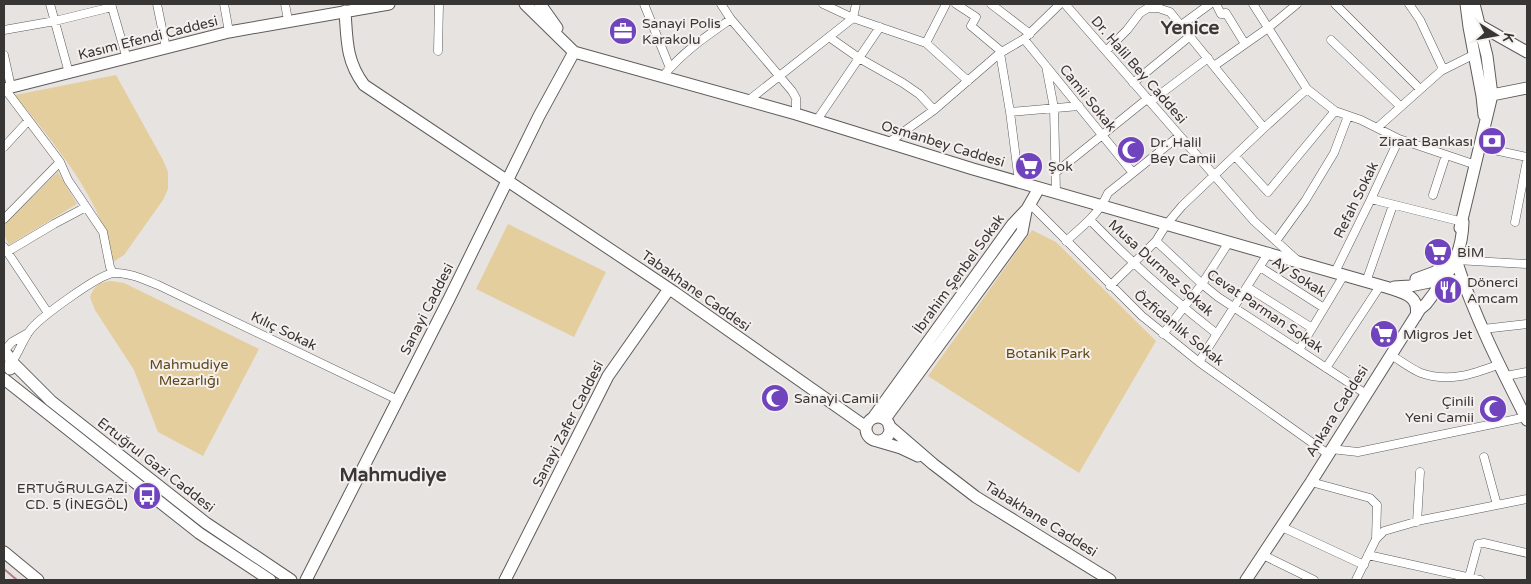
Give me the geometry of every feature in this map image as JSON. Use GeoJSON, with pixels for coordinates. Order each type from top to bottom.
{"type":"FeatureCollection","features":[{"type":"Feature","properties":{"kind":"street"},"geometry":{"type":"LineString","coordinates":[[50,4],[70,73]]}},
{"type":"Feature","properties":{"kind":"street"},"geometry":{"type":"LineString","coordinates":[[157,4],[166,48]]}},
{"type":"Feature","properties":{"kind":"street"},"geometry":{"type":"LineString","coordinates":[[224,4],[229,32]]}},
{"type":"Feature","properties":{"kind":"street"},"geometry":{"type":"LineString","coordinates":[[285,4],[288,20]]}},
{"type":"Feature","properties":{"kind":"street","name":"Kasım Efendi Caddesi"},"geometry":{"type":"LineString","coordinates":[[7,88],[229,32],[350,8],[389,4]]}},
{"type":"Feature","properties":{"kind":"street"},"geometry":{"type":"LineString","coordinates":[[438,51],[439,4]]}},
{"type":"Feature","properties":{"kind":"street","name":"Osmanbey Caddesi"},"geometry":{"type":"LineString","coordinates":[[525,4],[574,52],[666,72],[749,100],[1039,188],[1389,287],[1412,298],[1418,308],[1418,312]]}},
{"type":"Feature","properties":{"kind":"street"},"geometry":{"type":"LineString","coordinates":[[540,4],[574,52]]}},
{"type":"Feature","properties":{"kind":"street"},"geometry":{"type":"LineString","coordinates":[[721,4],[731,19],[796,98],[796,114]]}},
{"type":"Feature","properties":{"kind":"street"},"geometry":{"type":"LineString","coordinates":[[823,4],[852,18],[926,43],[968,81]]}},
{"type":"Feature","properties":{"kind":"street"},"geometry":{"type":"LineString","coordinates":[[749,100],[852,18],[856,4]]}},
{"type":"Feature","properties":{"kind":"street"},"geometry":{"type":"LineString","coordinates":[[926,43],[946,4]]}},
{"type":"Feature","properties":{"kind":"street"},"geometry":{"type":"LineString","coordinates":[[956,4],[976,17],[972,26],[1001,52],[1020,182]]}},
{"type":"Feature","properties":{"kind":"street","name":"Camii Sokak"},"geometry":{"type":"LineString","coordinates":[[991,4],[1027,36],[1046,66],[1132,173]]}},
{"type":"Feature","properties":{"kind":"street"},"geometry":{"type":"LineString","coordinates":[[888,143],[934,110],[1001,52],[1027,36],[1060,4]]}},
{"type":"Feature","properties":{"kind":"street","name":"Dr. Halil Bey Caddesi"},"geometry":{"type":"LineString","coordinates":[[1064,4],[1254,221],[1298,261]]}},
{"type":"Feature","properties":{"kind":"street"},"geometry":{"type":"LineString","coordinates":[[1180,26],[1201,6],[1210,4]]}},
{"type":"Feature","properties":{"kind":"street"},"geometry":{"type":"LineString","coordinates":[[1216,4],[1221,14],[1226,13],[1245,44]]}},
{"type":"Feature","properties":{"kind":"street"},"geometry":{"type":"LineString","coordinates":[[1253,4],[1307,89],[1335,111],[1399,139],[1476,165]]}},
{"type":"Feature","properties":{"kind":"street"},"geometry":{"type":"LineString","coordinates":[[1281,4],[1285,13]]}},
{"type":"Feature","properties":{"kind":"street"},"geometry":{"type":"LineString","coordinates":[[1214,66],[1268,28],[1297,4]]}},
{"type":"Feature","properties":{"kind":"street"},"geometry":{"type":"LineString","coordinates":[[1335,4],[1420,89]]}},
{"type":"Feature","properties":{"kind":"street"},"geometry":{"type":"LineString","coordinates":[[4,30],[55,20],[111,5],[126,59]]}},
{"type":"Feature","properties":{"kind":"street"},"geometry":{"type":"LineString","coordinates":[[647,5],[666,72]]}},
{"type":"Feature","properties":{"kind":"street"},"geometry":{"type":"LineString","coordinates":[[1413,5],[1443,69]]}},
{"type":"Feature","properties":{"kind":"street"},"geometry":{"type":"LineString","coordinates":[[1467,5],[1487,56],[1487,96]]}},
{"type":"Feature","properties":{"kind":"street","name":"Tabakhane Caddesi"},"geometry":{"type":"LineString","coordinates":[[350,8],[348,50],[355,73],[364,85],[669,289],[878,422]]}},
{"type":"Feature","properties":{"kind":"street"},"geometry":{"type":"LineString","coordinates":[[1106,51],[1128,30],[1140,13],[1148,8],[1158,8],[1170,12],[1264,128]]}},
{"type":"Feature","properties":{"kind":"street"},"geometry":{"type":"LineString","coordinates":[[666,72],[689,48],[731,19]]}},
{"type":"Feature","properties":{"kind":"street"},"geometry":{"type":"LineString","coordinates":[[1474,26],[1527,52]]}},
{"type":"Feature","properties":{"kind":"street"},"geometry":{"type":"LineString","coordinates":[[1474,26],[1475,54],[1487,96]]}},
{"type":"Feature","properties":{"kind":"street"},"geometry":{"type":"LineString","coordinates":[[816,120],[880,27]]}},
{"type":"Feature","properties":{"kind":"street"},"geometry":{"type":"LineString","coordinates":[[829,37],[859,58],[903,82],[919,94],[934,110]]}},
{"type":"Feature","properties":{"kind":"street"},"geometry":{"type":"LineString","coordinates":[[1133,83],[1189,37]]}},
{"type":"Feature","properties":{"kind":"street"},"geometry":{"type":"LineString","coordinates":[[1331,40],[1400,106]]}},
{"type":"Feature","properties":{"kind":"street","name":"Sanayi Caddesi"},"geometry":{"type":"LineString","coordinates":[[306,580],[454,290],[539,116],[574,52]]}},
{"type":"Feature","properties":{"kind":"street"},"geometry":{"type":"LineString","coordinates":[[4,54],[7,88],[28,121],[60,162],[68,180],[103,232],[113,273],[102,277],[48,313],[29,332],[12,342],[4,351]]}},
{"type":"Feature","properties":{"kind":"street"},"geometry":{"type":"LineString","coordinates":[[1377,128],[1443,69],[1475,54]]}},
{"type":"Feature","properties":{"kind":"street"},"geometry":{"type":"LineString","coordinates":[[1056,173],[1148,101],[1208,58]]}},
{"type":"Feature","properties":{"kind":"street"},"geometry":{"type":"LineString","coordinates":[[1046,66],[1054,108],[1056,192]]}},
{"type":"Feature","properties":{"kind":"street"},"geometry":{"type":"LineString","coordinates":[[1487,96],[1527,88]]}},
{"type":"Feature","properties":{"kind":"street"},"geometry":{"type":"LineString","coordinates":[[1110,286],[1156,241],[1166,225],[1182,206],[1307,89]]}},
{"type":"Feature","properties":{"kind":"street","name":"Ankara Caddesi"},"geometry":{"type":"LineString","coordinates":[[1246,580],[1311,482],[1418,312],[1426,304],[1439,276],[1454,260],[1463,234],[1463,222],[1484,129],[1487,96]]}},
{"type":"Feature","properties":{"kind":"street"},"geometry":{"type":"LineString","coordinates":[[1010,112],[1079,106]]}},
{"type":"Feature","properties":{"kind":"street"},"geometry":{"type":"LineString","coordinates":[[1235,156],[1268,192],[1335,111]]}},
{"type":"Feature","properties":{"kind":"street"},"geometry":{"type":"LineString","coordinates":[[1276,241],[1305,201],[1334,153],[1348,116]]}},
{"type":"Feature","properties":{"kind":"street"},"geometry":{"type":"LineString","coordinates":[[4,146],[28,121]]}},
{"type":"Feature","properties":{"kind":"street"},"geometry":{"type":"LineString","coordinates":[[1066,241],[1103,206],[1108,193],[1179,136]]}},
{"type":"Feature","properties":{"kind":"street","name":"Refah Sokak"},"geometry":{"type":"LineString","coordinates":[[1299,350],[1324,308],[1399,139]]}},
{"type":"Feature","properties":{"kind":"street"},"geometry":{"type":"LineString","coordinates":[[1480,147],[1527,158],[1515,222]]}},
{"type":"Feature","properties":{"kind":"street"},"geometry":{"type":"LineString","coordinates":[[1433,195],[1446,155]]}},
{"type":"Feature","properties":{"kind":"street"},"geometry":{"type":"LineString","coordinates":[[4,218],[60,162]]}},
{"type":"Feature","properties":{"kind":"street","name":"İbrahim Şenbel Sokak"},"geometry":{"type":"LineString","coordinates":[[876,441],[883,440],[890,430],[878,422],[958,309],[1022,232],[1028,207],[1039,188]]}},
{"type":"Feature","properties":{"kind":"street"},"geometry":{"type":"LineString","coordinates":[[1371,199],[1463,222]]}},
{"type":"Feature","properties":{"kind":"street"},"geometry":{"type":"LineString","coordinates":[[1366,282],[1393,205]]}},
{"type":"Feature","properties":{"kind":"street"},"geometry":{"type":"LineString","coordinates":[[48,313],[6,253],[86,207]]}},
{"type":"Feature","properties":{"kind":"street","name":"Özfidanlık Sokak"},"geometry":{"type":"LineString","coordinates":[[1028,207],[1163,334],[1199,362],[1330,451]]}},
{"type":"Feature","properties":{"kind":"street","name":"Musa Durmez Sokak"},"geometry":{"type":"LineString","coordinates":[[1090,220],[1134,264],[1217,334]]}},
{"type":"Feature","properties":{"kind":"street","name":"Cevat Parman Sokak"},"geometry":{"type":"LineString","coordinates":[[1156,241],[1202,284],[1234,308],[1366,394]]}},
{"type":"Feature","properties":{"kind":"street"},"geometry":{"type":"LineString","coordinates":[[1163,334],[1202,284],[1229,242]]}},
{"type":"Feature","properties":{"kind":"street"},"geometry":{"type":"LineString","coordinates":[[1199,362],[1268,252]]}},
{"type":"Feature","properties":{"kind":"street"},"geometry":{"type":"LineString","coordinates":[[1330,451],[1358,452],[1527,418],[1483,329],[1454,260],[1527,264]]}},
{"type":"Feature","properties":{"kind":"street","name":"Ay Sokak"},"geometry":{"type":"LineString","coordinates":[[1260,267],[1324,308]]}},
{"type":"Feature","properties":{"kind":"street","name":"Kılıç Sokak"},"geometry":{"type":"LineString","coordinates":[[113,273],[132,276],[158,285],[398,400]]}},
{"type":"Feature","properties":{"kind":"street"},"geometry":{"type":"LineString","coordinates":[[1326,368],[1389,287],[1439,276],[1464,285]]}},
{"type":"Feature","properties":{"kind":"street"},"geometry":{"type":"LineString","coordinates":[[1247,288],[1312,328]]}},
{"type":"Feature","properties":{"kind":"street","name":"Sanayi Zafer Caddesi"},"geometry":{"type":"LineString","coordinates":[[505,580],[608,376],[669,289]]}},
{"type":"Feature","properties":{"kind":"street"},"geometry":{"type":"LineString","coordinates":[[1483,329],[1527,324]]}},
{"type":"Feature","properties":{"kind":"street"},"geometry":{"type":"LineString","coordinates":[[4,377],[10,370],[12,362],[29,332]]}},
{"type":"Feature","properties":{"kind":"street","name":"Ertuğrul Gazi Caddesi"},"geometry":{"type":"LineString","coordinates":[[4,351],[10,356],[12,362],[51,401],[206,523],[291,580]]}},
{"type":"Feature","properties":{"kind":"street"},"geometry":{"type":"LineString","coordinates":[[1391,355],[1420,372],[1448,378],[1473,374],[1500,364]]}},
{"type":"Feature","properties":{"kind":"street"},"geometry":{"type":"LineString","coordinates":[[1506,376],[1527,372]]}},
{"type":"Feature","properties":{"kind":"street","name":"Ertuğrul Gazi Caddesi"},"geometry":{"type":"LineString","coordinates":[[4,377],[199,533],[270,580]]}},
{"type":"Feature","properties":{"kind":"street"},"geometry":{"type":"LineString","coordinates":[[878,422],[933,464],[901,448],[876,441],[869,437],[878,422]]}},
{"type":"Feature","properties":{"kind":"street"},"geometry":{"type":"LineString","coordinates":[[1484,457],[1497,505]]}},
{"type":"Feature","properties":{"kind":"street","name":"Tabakhane Caddesi"},"geometry":{"type":"LineString","coordinates":[[933,464],[976,497],[1110,580]]}},
{"type":"Feature","properties":{"kind":"street"},"geometry":{"type":"LineString","coordinates":[[1417,522],[1420,472]]}},
{"type":"Feature","properties":{"kind":"street"},"geometry":{"type":"LineString","coordinates":[[1311,482],[1370,498],[1377,505],[1376,539]]}},
{"type":"Feature","properties":{"kind":"street"},"geometry":{"type":"LineString","coordinates":[[1356,580],[1376,539],[1384,531],[1527,498]]}},
{"type":"Feature","properties":{"kind":"street"},"geometry":{"type":"LineString","coordinates":[[1282,526],[1364,564]]}},
{"type":"Feature","properties":{"kind":"street"},"geometry":{"type":"LineString","coordinates":[[1468,577],[1478,544],[1484,543],[1527,554]]}},
{"type":"Feature","properties":{"kind":"street"},"geometry":{"type":"LineString","coordinates":[[4,552],[38,580]]}},
{"type":"Feature","properties":{"kind":"street"},"geometry":{"type":"LineString","coordinates":[[1263,555],[1311,579]]}},
{"type":"Feature","properties":{"kind":"street"},"geometry":{"type":"LineString","coordinates":[[1368,555],[1448,576],[1480,580]]}},
{"type":"Feature","properties":{"kind":"green space"},"geometry":{"type":"Polygon","coordinates":[[[116,75],[163,160],[168,172],[168,189],[163,200],[124,255],[113,262],[99,216],[88,194],[60,152],[15,95],[116,75]]]}},
{"type":"Feature","properties":{"kind":"green space"},"geometry":{"type":"Polygon","coordinates":[[[58,172],[77,204],[9,245],[4,234],[4,224],[58,172]]]}},
{"type":"Feature","properties":{"kind":"green space"},"geometry":{"type":"Polygon","coordinates":[[[508,224],[606,272],[574,337],[476,289],[508,224]]]}},
{"type":"Feature","properties":{"kind":"green space","name":"Botanik Park"},"geometry":{"type":"Polygon","coordinates":[[[1032,230],[1056,242],[1156,341],[1079,473],[928,376],[1032,230]]]}},
{"type":"Feature","properties":{"kind":"green space","name":"Mahmudiye Mezarlığı"},"geometry":{"type":"Polygon","coordinates":[[[111,281],[124,283],[259,349],[203,456],[158,432],[134,370],[95,310],[90,297],[98,285],[111,281]]]}},
{"type":"Feature","properties":{"kind":"waterway"},"geometry":{"type":"LineString","coordinates":[[4,569],[17,580]]}},
{"type":"Feature","properties":{"kind":"place","name":"Sanayi Polis Karakolu"},"geometry":{"type":"Point","coordinates":[623,31]}},
{"type":"Feature","properties":{"kind":"place","name":"Ziraat Bankası"},"geometry":{"type":"Point","coordinates":[1492,141]}},
{"type":"Feature","properties":{"kind":"place","name":"Dr. Halil Bey Camii"},"geometry":{"type":"Point","coordinates":[1131,150]}},
{"type":"Feature","properties":{"kind":"place","name":"Şok"},"geometry":{"type":"Point","coordinates":[1029,166]}},
{"type":"Feature","properties":{"kind":"place","name":"BİM"},"geometry":{"type":"Point","coordinates":[1438,252]}},
{"type":"Feature","properties":{"kind":"place","name":"Dönerci Amcam"},"geometry":{"type":"Point","coordinates":[1448,290]}},
{"type":"Feature","properties":{"kind":"place","name":"Migros Jet"},"geometry":{"type":"Point","coordinates":[1384,334]}},
{"type":"Feature","properties":{"kind":"place","name":"Sanayi Camii"},"geometry":{"type":"Point","coordinates":[775,398]}},
{"type":"Feature","properties":{"kind":"place","name":"Çinili Yeni Camii"},"geometry":{"type":"Point","coordinates":[1493,409]}},
{"type":"Feature","properties":{"kind":"place","name":"ERTUĞRULGAZİ CD. 5 (İNEGÖL)"},"geometry":{"type":"Point","coordinates":[147,496]}},
{"type":"Feature","properties":{"kind":"district","name":"Yenice"},"geometry":{"type":"Point","coordinates":[1190,28]}},
{"type":"Feature","properties":{"kind":"district","name":"Mahmudiye"},"geometry":{"type":"Point","coordinates":[393,475]}}]}
